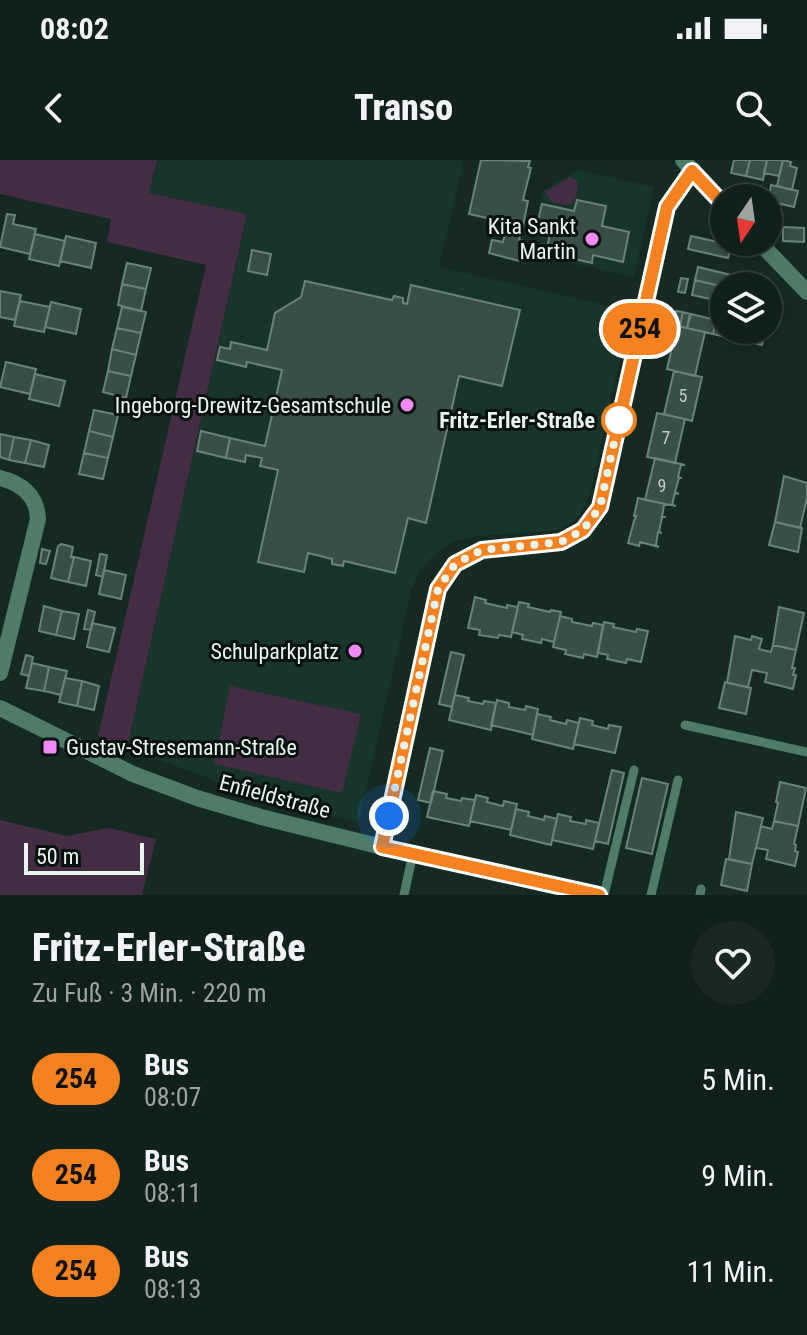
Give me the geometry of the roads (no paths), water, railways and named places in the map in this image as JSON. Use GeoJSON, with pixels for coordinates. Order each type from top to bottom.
{"type":"FeatureCollection","features":[{"type":"Feature","properties":{"kind":"street"},"geometry":{"type":"LineString","coordinates":[[382,847],[438,589],[455,564],[468,557],[482,550],[561,542],[583,530],[600,507],[667,207],[687,166],[710,190]]}},
{"type":"Feature","properties":{"kind":"street"},"geometry":{"type":"LineString","coordinates":[[772,256],[807,292]]}},
{"type":"Feature","properties":{"kind":"street"},"geometry":{"type":"LineString","coordinates":[[0,478],[15,481],[23,487],[36,504],[38,519],[0,673]]}},
{"type":"Feature","properties":{"kind":"street","name":"Enfieldstraße"},"geometry":{"type":"LineString","coordinates":[[0,708],[152,783],[197,798],[382,847],[602,895]]}},
{"type":"Feature","properties":{"kind":"lane"},"geometry":{"type":"LineString","coordinates":[[685,725],[807,752]]}},
{"type":"Feature","properties":{"kind":"lane"},"geometry":{"type":"LineString","coordinates":[[602,895],[634,770]]}},
{"type":"Feature","properties":{"kind":"lane"},"geometry":{"type":"LineString","coordinates":[[651,895],[678,780]]}},
{"type":"Feature","properties":{"kind":"lane"},"geometry":{"type":"LineString","coordinates":[[404,895],[413,853]]}},
{"type":"Feature","properties":{"kind":"place","name":"Kita Sankt Martin"},"geometry":{"type":"Point","coordinates":[592,239]}},
{"type":"Feature","properties":{"kind":"place","name":"Ingeborg-Drewitz-Gesamtschule"},"geometry":{"type":"Point","coordinates":[407,405]}},
{"type":"Feature","properties":{"kind":"place","name":"Fritz-Erler-Straße"},"geometry":{"type":"Point","coordinates":[619,420]}},
{"type":"Feature","properties":{"kind":"place","name":"Schulparkplatz"},"geometry":{"type":"Point","coordinates":[355,651]}},
{"type":"Feature","properties":{"kind":"place","name":"Gustav-Stresemann-Straße"},"geometry":{"type":"Point","coordinates":[50,747]}}]}
